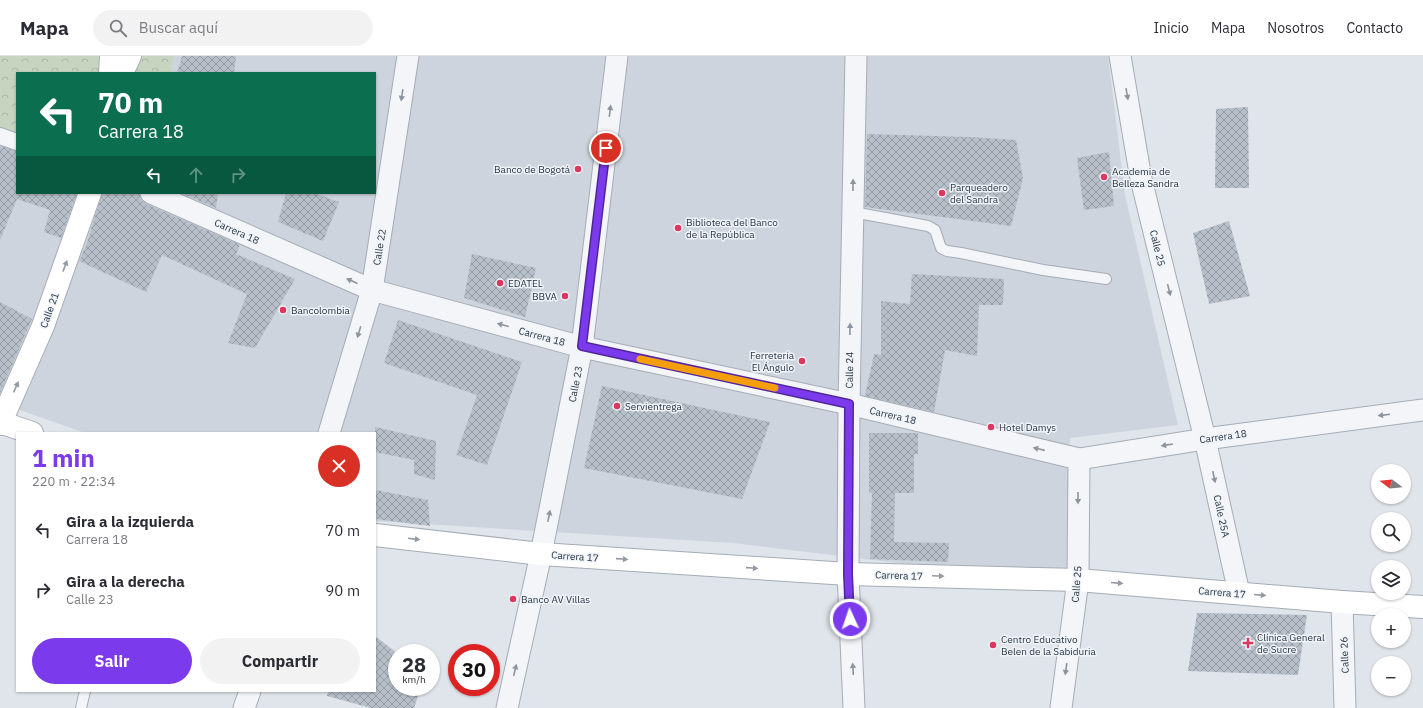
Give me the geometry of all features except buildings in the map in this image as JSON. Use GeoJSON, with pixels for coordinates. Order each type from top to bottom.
{"type":"FeatureCollection","features":[{"type":"Feature","properties":{"kind":"main road"},"geometry":{"type":"LineString","coordinates":[[110,72],[111,56]]}},
{"type":"Feature","properties":{"kind":"main road"},"geometry":{"type":"LineString","coordinates":[[122,72],[130,56]]}},
{"type":"Feature","properties":{"kind":"main road","name":"Calle 21"},"geometry":{"type":"LineString","coordinates":[[0,423],[43,326],[90,194]]}},
{"type":"Feature","properties":{"kind":"main road"},"geometry":{"type":"LineString","coordinates":[[0,423],[29,432]]}},
{"type":"Feature","properties":{"kind":"main road","name":"Carrera 17"},"geometry":{"type":"LineString","coordinates":[[376,535],[541,554],[848,574],[1078,580],[1342,602],[1423,607]]}},
{"type":"Feature","properties":{"kind":"street","name":"Calle 22"},"geometry":{"type":"LineString","coordinates":[[329,432],[372,290],[408,56]]}},
{"type":"Feature","properties":{"kind":"street","name":"Calle 23"},"geometry":{"type":"LineString","coordinates":[[507,708],[541,554],[582,346],[617,56]]}},
{"type":"Feature","properties":{"kind":"street","name":"Calle 24"},"geometry":{"type":"LineString","coordinates":[[854,708],[848,574],[849,404],[856,56]]}},
{"type":"Feature","properties":{"kind":"street","name":"Calle 25"},"geometry":{"type":"LineString","coordinates":[[1120,56],[1141,179],[1205,439]]}},
{"type":"Feature","properties":{"kind":"street"},"geometry":{"type":"LineString","coordinates":[[0,136],[16,142]]}},
{"type":"Feature","properties":{"kind":"street","name":"Carrera 18"},"geometry":{"type":"LineString","coordinates":[[152,194],[372,290],[582,346],[849,404],[1079,459],[1205,439],[1423,410]]}},
{"type":"Feature","properties":{"kind":"street","name":"Calle 25A"},"geometry":{"type":"LineString","coordinates":[[1205,439],[1239,593]]}},
{"type":"Feature","properties":{"kind":"street","name":"Calle 25"},"geometry":{"type":"LineString","coordinates":[[1061,708],[1078,580],[1079,459]]}},
{"type":"Feature","properties":{"kind":"street","name":"Calle 26"},"geometry":{"type":"LineString","coordinates":[[1342,602],[1345,708]]}},
{"type":"Feature","properties":{"kind":"street"},"geometry":{"type":"LineString","coordinates":[[244,708],[250,692]]}},
{"type":"Feature","properties":{"kind":"lane"},"geometry":{"type":"LineString","coordinates":[[853,212],[928,226],[935,230],[940,248],[947,251],[1043,270],[1106,279]]}},
{"type":"Feature","properties":{"kind":"lane"},"geometry":{"type":"LineString","coordinates":[[81,708],[85,692]]}},
{"type":"Feature","properties":{"kind":"shaded area"},"geometry":{"type":"Polygon","coordinates":[[[0,56],[1108,56],[1125,195],[1178,425],[1070,438],[1068,574],[929,567],[733,543],[376,521],[376,432],[82,432],[0,403],[0,56]]]}},
{"type":"Feature","properties":{"kind":"green space"},"geometry":{"type":"Polygon","coordinates":[[[0,56],[174,56],[170,72],[16,72],[16,142],[0,136],[0,56]]]}},
{"type":"Feature","properties":{"kind":"slow traffic"},"geometry":{"type":"LineString","coordinates":[[640,359],[775,388]]}},
{"type":"Feature","properties":{"kind":"place","name":"Banco de Bogotá"},"geometry":{"type":"Point","coordinates":[578,169]}},
{"type":"Feature","properties":{"kind":"place","name":"Academia de Belleza Sandra"},"geometry":{"type":"Point","coordinates":[1104,177]}},
{"type":"Feature","properties":{"kind":"place","name":"Parqueadero del Sandra"},"geometry":{"type":"Point","coordinates":[942,193]}},
{"type":"Feature","properties":{"kind":"place","name":"Biblioteca del Banco de la República"},"geometry":{"type":"Point","coordinates":[678,228]}},
{"type":"Feature","properties":{"kind":"place","name":"EDATEL"},"geometry":{"type":"Point","coordinates":[500,283]}},
{"type":"Feature","properties":{"kind":"place","name":"BBVA"},"geometry":{"type":"Point","coordinates":[565,296]}},
{"type":"Feature","properties":{"kind":"place","name":"Bancolombia"},"geometry":{"type":"Point","coordinates":[283,310]}},
{"type":"Feature","properties":{"kind":"place","name":"Ferretería El Ángulo"},"geometry":{"type":"Point","coordinates":[802,361]}},
{"type":"Feature","properties":{"kind":"place","name":"Servientrega"},"geometry":{"type":"Point","coordinates":[617,406]}},
{"type":"Feature","properties":{"kind":"place","name":"Hotel Damys"},"geometry":{"type":"Point","coordinates":[991,427]}},
{"type":"Feature","properties":{"kind":"place","name":"Banco AV Villas"},"geometry":{"type":"Point","coordinates":[513,599]}},
{"type":"Feature","properties":{"kind":"place","name":"Clínica General de Sucre"},"geometry":{"type":"Point","coordinates":[1248,643]}},
{"type":"Feature","properties":{"kind":"place","name":"Centro Educativo Belen de la Sabiduria"},"geometry":{"type":"Point","coordinates":[993,645]}},
{"type":"Feature","properties":{"kind":"route"},"geometry":{"type":"LineString","coordinates":[[606,148],[582,346],[849,404],[848,574],[850,619]]}}]}
